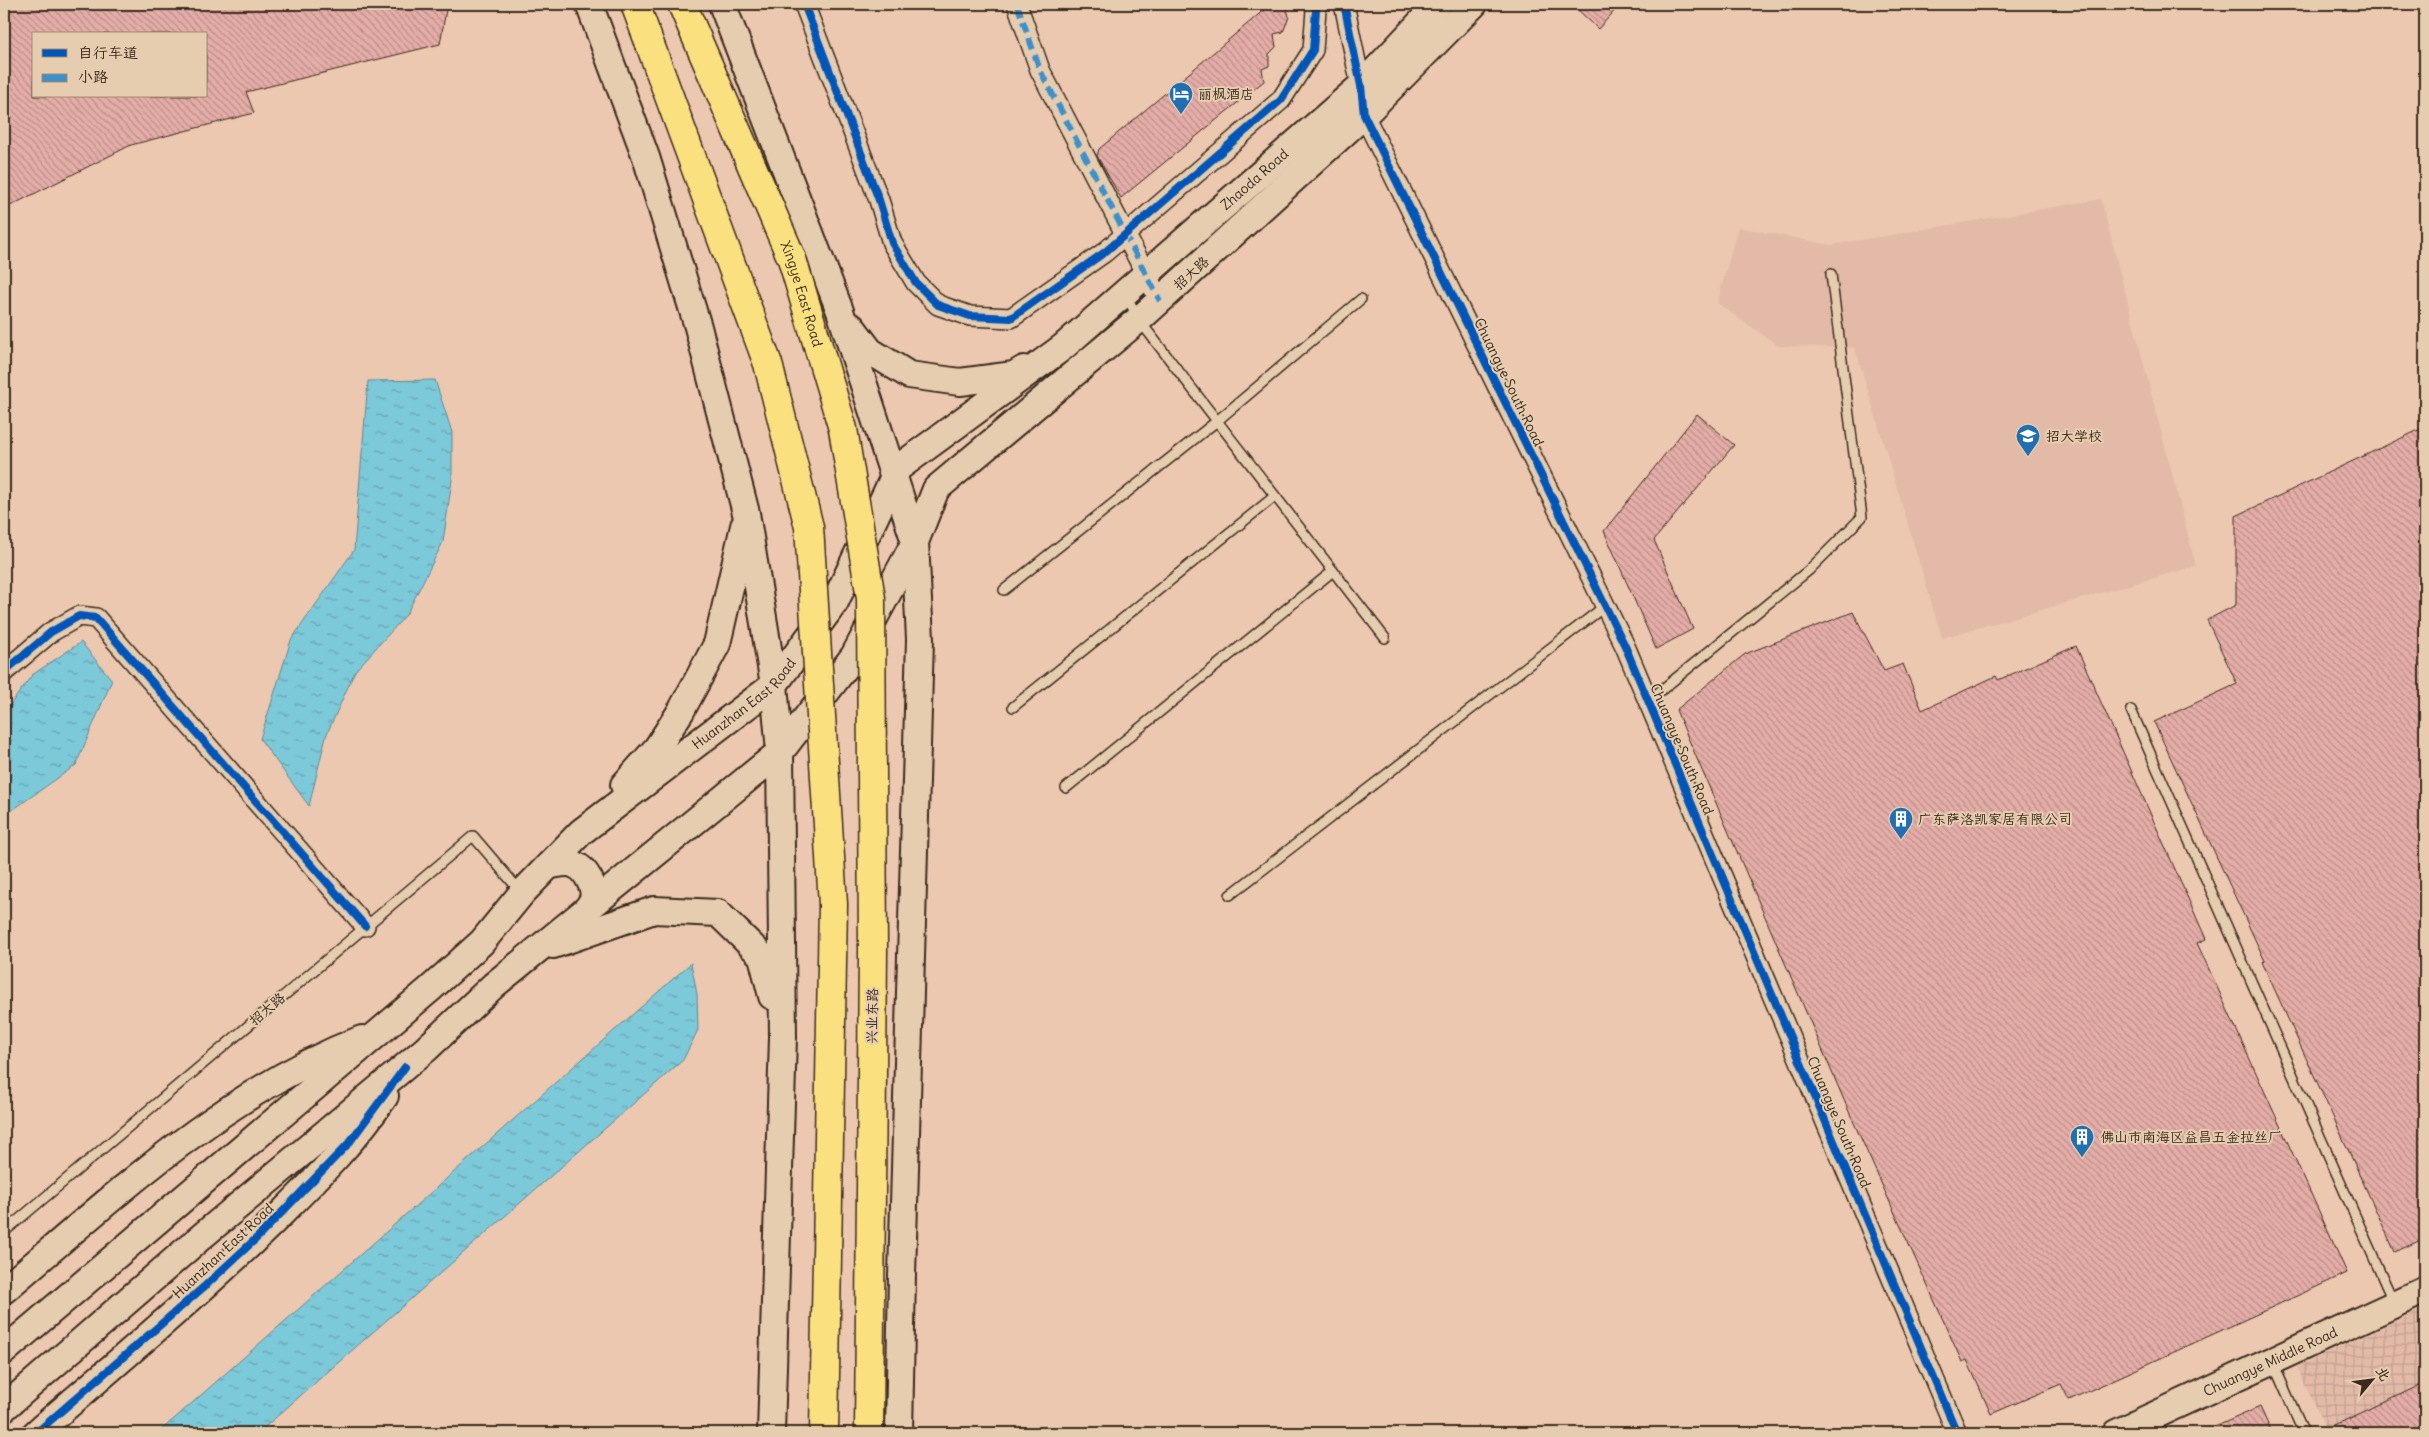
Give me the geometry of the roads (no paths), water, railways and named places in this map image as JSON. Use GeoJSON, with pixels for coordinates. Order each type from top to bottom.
{"type":"FeatureCollection","features":[{"type":"Feature","properties":{"kind":"main road"},"geometry":{"type":"LineString","coordinates":[[589,4],[652,176],[698,327],[746,513],[774,685],[780,752],[783,1037],[771,1433]]}},
{"type":"Feature","properties":{"kind":"main road"},"geometry":{"type":"LineString","coordinates":[[635,4],[768,364],[809,527],[834,904],[824,1433]]}},
{"type":"Feature","properties":{"kind":"main road","name":"Xingye East Road"},"geometry":{"type":"LineString","coordinates":[[682,4],[792,259],[843,430],[871,598],[873,951],[869,1433]]}},
{"type":"Feature","properties":{"kind":"main road"},"geometry":{"type":"LineString","coordinates":[[722,4],[840,311],[915,542],[920,639],[899,1433]]}},
{"type":"Feature","properties":{"kind":"main road","name":"Zhaoda Road"},"geometry":{"type":"LineString","coordinates":[[1063,346],[1362,86],[1438,4]]}},
{"type":"Feature","properties":{"kind":"main road","name":"招大路"},"geometry":{"type":"LineString","coordinates":[[915,542],[936,489],[1139,320],[1364,115],[1474,4]]}},
{"type":"Feature","properties":{"kind":"main road"},"geometry":{"type":"LineString","coordinates":[[840,311],[870,352],[909,375],[960,382],[1014,375],[1063,346]]}},
{"type":"Feature","properties":{"kind":"main road","name":"Huanzhan East Road"},"geometry":{"type":"LineString","coordinates":[[4,1351],[381,1031],[482,942],[522,893],[582,832],[774,685],[835,602],[898,468],[1063,346]]}},
{"type":"Feature","properties":{"kind":"main road"},"geometry":{"type":"LineString","coordinates":[[582,832],[657,748],[681,711],[717,644],[746,513]]}},
{"type":"Feature","properties":{"kind":"main road","name":"Huanzhan East Road"},"geometry":{"type":"LineString","coordinates":[[4,1408],[201,1237],[405,1067],[494,985],[780,752],[854,656],[915,542]]}},
{"type":"Feature","properties":{"kind":"main road"},"geometry":{"type":"LineString","coordinates":[[551,865],[565,863],[576,865],[584,872],[594,889],[593,900],[587,909]]}},
{"type":"Feature","properties":{"kind":"main road"},"geometry":{"type":"LineString","coordinates":[[536,951],[654,910],[718,913],[762,956],[783,1037]]}},
{"type":"Feature","properties":{"kind":"main road","name":"Huanzhan East Road"},"geometry":{"type":"LineString","coordinates":[[4,1290],[129,1184],[226,1110],[279,1078],[331,1051],[381,1031]]}},
{"type":"Feature","properties":{"kind":"main road","name":"Huanzhan East Road"},"geometry":{"type":"LineString","coordinates":[[36,1433],[206,1285],[260,1235],[349,1143],[405,1067]]}},
{"type":"Feature","properties":{"kind":"main road","name":"Chuangye Middle Road"},"geometry":{"type":"LineString","coordinates":[[2116,1433],[2425,1290]]}},
{"type":"Feature","properties":{"kind":"street"},"geometry":{"type":"LineString","coordinates":[[804,4],[879,200],[892,243],[916,283],[938,305],[970,316],[1011,318],[1105,252],[1281,100],[1313,50],[1314,4]]}},
{"type":"Feature","properties":{"kind":"street"},"geometry":{"type":"LineString","coordinates":[[1017,4],[1040,70],[1124,235],[1160,301]]}},
{"type":"Feature","properties":{"kind":"street","name":"Chuangye South Road"},"geometry":{"type":"LineString","coordinates":[[1344,4],[1362,86],[1364,115],[1605,606],[1648,702],[1957,1433]]}},
{"type":"Feature","properties":{"kind":"street"},"geometry":{"type":"LineString","coordinates":[[4,672],[50,632],[79,616],[96,618],[365,926]]}},
{"type":"Feature","properties":{"kind":"lane"},"geometry":{"type":"LineString","coordinates":[[1648,702],[1810,570],[1862,517],[1831,274]]}},
{"type":"Feature","properties":{"kind":"lane"},"geometry":{"type":"LineString","coordinates":[[1125,293],[1139,320],[1385,638]]}},
{"type":"Feature","properties":{"kind":"lane"},"geometry":{"type":"LineString","coordinates":[[1004,590],[1217,421],[1361,298]]}},
{"type":"Feature","properties":{"kind":"lane"},"geometry":{"type":"LineString","coordinates":[[1013,707],[1275,496]]}},
{"type":"Feature","properties":{"kind":"lane"},"geometry":{"type":"LineString","coordinates":[[1066,788],[1333,571]]}},
{"type":"Feature","properties":{"kind":"lane"},"geometry":{"type":"LineString","coordinates":[[1230,895],[1605,606]]}},
{"type":"Feature","properties":{"kind":"lane"},"geometry":{"type":"LineString","coordinates":[[2131,710],[2394,1304]]}},
{"type":"Feature","properties":{"kind":"lane","name":"招大路"},"geometry":{"type":"LineString","coordinates":[[4,1232],[473,836],[522,893]]}},
{"type":"Feature","properties":{"kind":"lane"},"geometry":{"type":"LineString","coordinates":[[2272,1361],[2304,1433]]}},
{"type":"Feature","properties":{"kind":"water"},"geometry":{"type":"Polygon","coordinates":[[[435,380],[452,432],[452,480],[443,542],[406,615],[355,671],[326,736],[309,806],[260,739],[291,640],[354,550],[368,381],[435,380]]]}},
{"type":"Feature","properties":{"kind":"water"},"geometry":{"type":"Polygon","coordinates":[[[81,642],[112,680],[76,765],[4,816],[4,713],[32,675],[81,642]]]}},
{"type":"Feature","properties":{"kind":"water"},"geometry":{"type":"Polygon","coordinates":[[[691,963],[697,994],[698,1030],[683,1060],[258,1433],[158,1433],[691,963]]]}},
{"type":"Feature","properties":{"kind":"place","name":"丽枫酒店"},"geometry":{"type":"Point","coordinates":[1181,115]}},
{"type":"Feature","properties":{"kind":"place","name":"招大学校"},"geometry":{"type":"Point","coordinates":[2028,457]}},
{"type":"Feature","properties":{"kind":"place","name":"广东萨洛凯家居有限公司"},"geometry":{"type":"Point","coordinates":[1901,840]}},
{"type":"Feature","properties":{"kind":"place","name":"佛山市南海区益昌五金拉丝厂"},"geometry":{"type":"Point","coordinates":[2082,1158]}}]}
